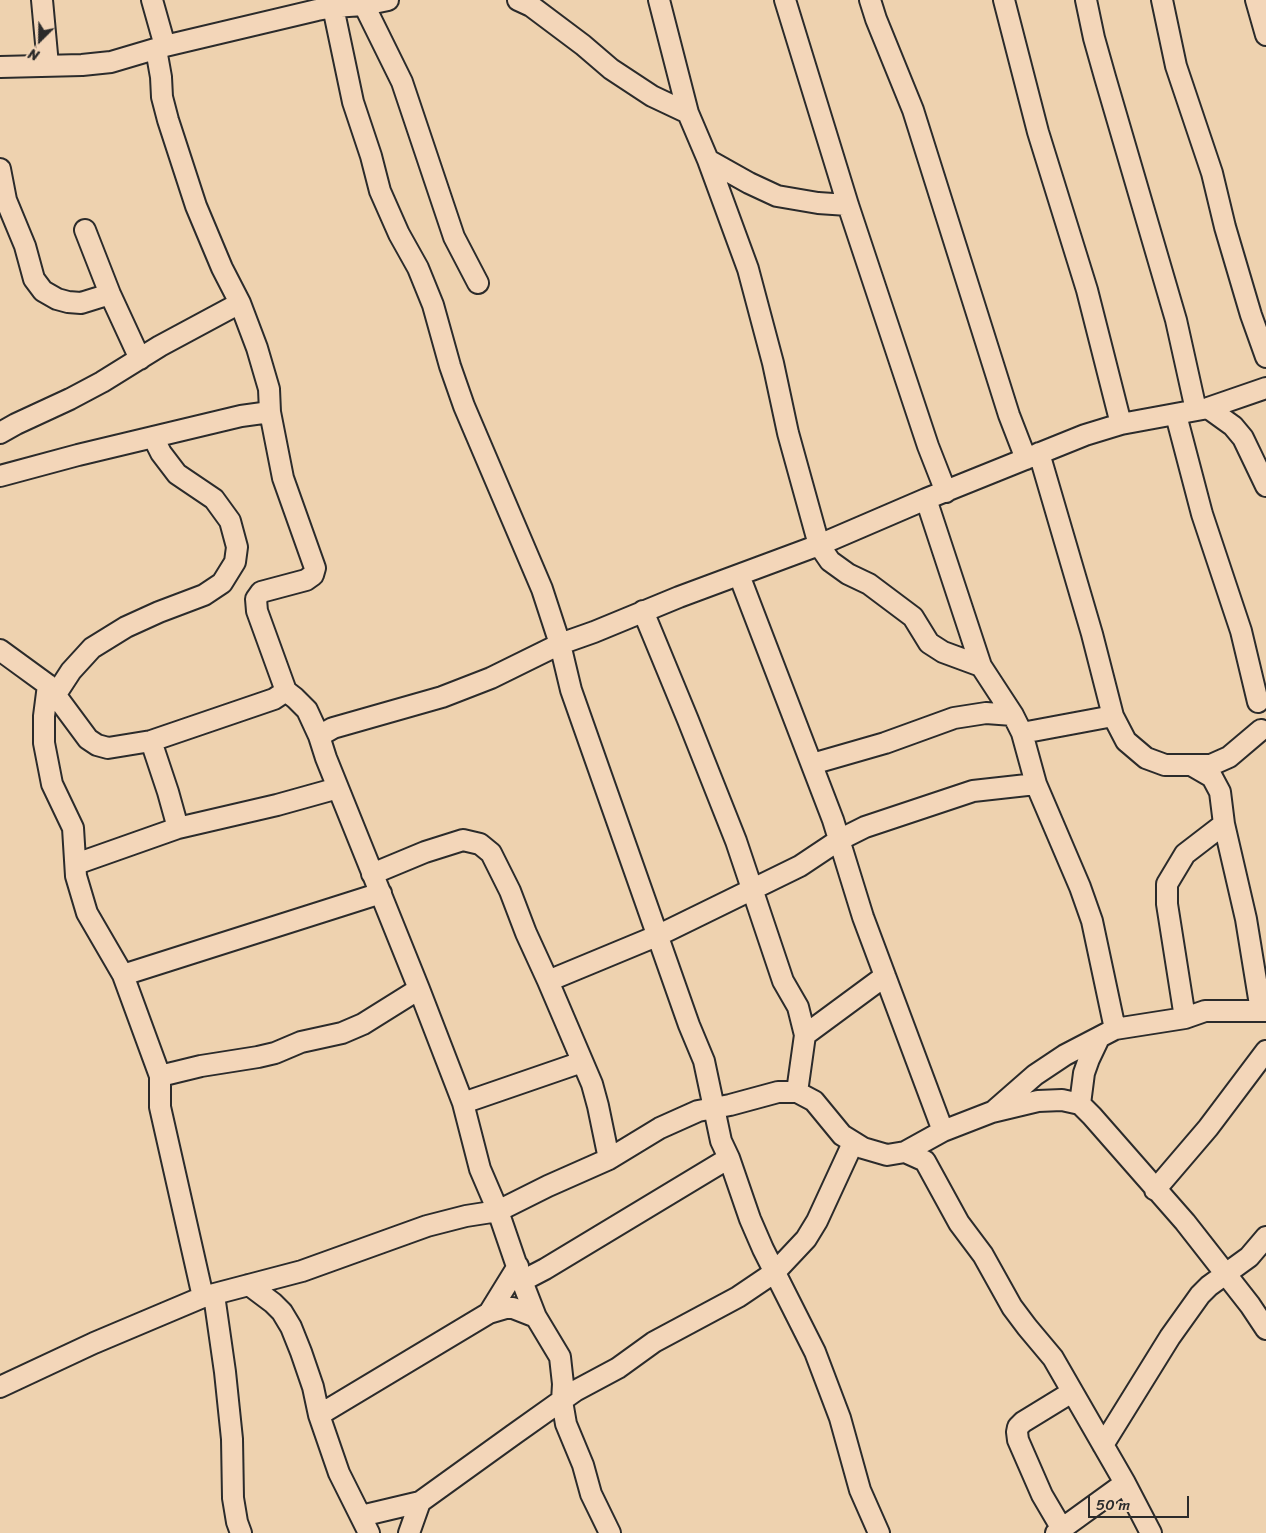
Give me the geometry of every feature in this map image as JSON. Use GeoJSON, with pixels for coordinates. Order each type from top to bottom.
{"type":"FeatureCollection","features":[{"type":"Feature","properties":{"kind":"street"},"geometry":{"type":"LineString","coordinates":[[42,0],[48,65]]}},
{"type":"Feature","properties":{"kind":"street"},"geometry":{"type":"LineString","coordinates":[[152,0],[160,48],[162,97],[196,206],[222,268],[240,303],[257,348],[269,389],[270,412],[283,478],[315,568],[313,575],[306,580],[261,592],[256,599],[257,611],[286,691],[307,710],[319,736],[372,874],[420,989],[463,1104],[480,1169],[498,1211],[536,1316],[560,1357],[563,1384],[562,1401],[566,1424],[583,1465],[591,1494],[610,1533]]}},
{"type":"Feature","properties":{"kind":"street"},"geometry":{"type":"LineString","coordinates":[[0,67],[82,65],[111,62],[323,6],[364,5],[388,0]]}},
{"type":"Feature","properties":{"kind":"street"},"geometry":{"type":"LineString","coordinates":[[518,0],[531,6],[619,74],[652,96],[688,113]]}},
{"type":"Feature","properties":{"kind":"street"},"geometry":{"type":"LineString","coordinates":[[659,0],[688,113],[708,160],[748,269],[773,363],[788,433],[819,545],[830,561],[848,574],[869,584],[913,617],[929,643],[943,652],[981,666]]}},
{"type":"Feature","properties":{"kind":"street"},"geometry":{"type":"LineString","coordinates":[[785,0],[848,205],[928,446],[946,492]]}},
{"type":"Feature","properties":{"kind":"street"},"geometry":{"type":"LineString","coordinates":[[870,0],[913,110],[1010,415],[1032,456],[1092,634],[1113,716],[1126,741],[1146,758],[1164,764],[1211,765],[1263,736],[1258,702],[1240,631],[1202,514],[1176,415]]}},
{"type":"Feature","properties":{"kind":"street"},"geometry":{"type":"LineString","coordinates":[[1004,0],[1038,132],[1087,290],[1120,424]]}},
{"type":"Feature","properties":{"kind":"street"},"geometry":{"type":"LineString","coordinates":[[1086,0],[1103,69],[1202,409],[1233,426],[1243,438],[1266,486]]}},
{"type":"Feature","properties":{"kind":"street"},"geometry":{"type":"LineString","coordinates":[[1162,0],[1176,66],[1212,173],[1225,227],[1266,357]]}},
{"type":"Feature","properties":{"kind":"street"},"geometry":{"type":"LineString","coordinates":[[1256,0],[1266,35]]}},
{"type":"Feature","properties":{"kind":"street"},"geometry":{"type":"LineString","coordinates":[[364,5],[402,82],[454,237],[478,282]]}},
{"type":"Feature","properties":{"kind":"street"},"geometry":{"type":"LineString","coordinates":[[323,6],[371,156],[380,191],[399,234],[418,268],[433,305],[461,398],[542,589],[560,644],[571,690],[599,765],[624,843],[659,935],[689,1025],[704,1061],[721,1141],[763,1249],[815,1352],[840,1418],[860,1490],[879,1533]]}},
{"type":"Feature","properties":{"kind":"street"},"geometry":{"type":"LineString","coordinates":[[708,160],[777,196],[818,203],[848,205]]}},
{"type":"Feature","properties":{"kind":"street"},"geometry":{"type":"LineString","coordinates":[[0,169],[6,200],[25,246],[34,279],[43,291],[57,299],[81,303],[110,294]]}},
{"type":"Feature","properties":{"kind":"street"},"geometry":{"type":"LineString","coordinates":[[85,230],[110,294],[140,359]]}},
{"type":"Feature","properties":{"kind":"street"},"geometry":{"type":"LineString","coordinates":[[0,433],[70,398],[240,303]]}},
{"type":"Feature","properties":{"kind":"street"},"geometry":{"type":"LineString","coordinates":[[319,736],[333,728],[442,697],[491,678],[560,644],[819,545],[926,499],[1085,435],[1120,424],[1202,409],[1266,388]]}},
{"type":"Feature","properties":{"kind":"street"},"geometry":{"type":"LineString","coordinates":[[0,476],[78,455],[241,416],[270,412]]}},
{"type":"Feature","properties":{"kind":"street"},"geometry":{"type":"LineString","coordinates":[[153,437],[161,454],[178,474],[214,499],[230,521],[237,547],[235,562],[222,583],[204,595],[142,619],[92,648],[52,689],[44,716],[44,743],[52,784],[73,828],[76,876],[87,913],[123,975],[160,1076],[160,1107],[209,1296],[225,1372],[232,1439],[233,1498],[237,1522],[242,1533]]}},
{"type":"Feature","properties":{"kind":"street"},"geometry":{"type":"LineString","coordinates":[[926,499],[981,666],[1013,715],[1022,733],[1036,784],[1077,878],[1092,921],[1107,1034],[1089,1058],[1084,1073],[1080,1104]]}},
{"type":"Feature","properties":{"kind":"street"},"geometry":{"type":"LineString","coordinates":[[739,575],[812,764],[839,840],[863,917],[885,976],[935,1135],[925,1161]]}},
{"type":"Feature","properties":{"kind":"street"},"geometry":{"type":"LineString","coordinates":[[643,611],[692,728],[736,841],[783,981],[798,1007],[805,1035],[797,1092]]}},
{"type":"Feature","properties":{"kind":"street"},"geometry":{"type":"LineString","coordinates":[[0,650],[52,689],[88,739],[97,745],[108,748],[151,742],[274,699],[286,691]]}},
{"type":"Feature","properties":{"kind":"street"},"geometry":{"type":"LineString","coordinates":[[1258,702],[1266,680]]}},
{"type":"Feature","properties":{"kind":"street"},"geometry":{"type":"LineString","coordinates":[[812,764],[885,743],[954,718],[986,713],[1013,715]]}},
{"type":"Feature","properties":{"kind":"street"},"geometry":{"type":"LineString","coordinates":[[1022,733],[1113,716]]}},
{"type":"Feature","properties":{"kind":"street"},"geometry":{"type":"LineString","coordinates":[[151,742],[178,828]]}},
{"type":"Feature","properties":{"kind":"street"},"geometry":{"type":"LineString","coordinates":[[992,1112],[1035,1075],[1065,1055],[1107,1034],[1185,1018],[1205,1011],[1263,1011],[1246,919],[1224,824],[1220,792],[1212,777],[1193,766]]}},
{"type":"Feature","properties":{"kind":"street"},"geometry":{"type":"LineString","coordinates":[[548,981],[659,935],[800,866],[839,840],[865,827],[973,791],[1036,784]]}},
{"type":"Feature","properties":{"kind":"street"},"geometry":{"type":"LineString","coordinates":[[76,864],[178,828],[277,805],[338,788]]}},
{"type":"Feature","properties":{"kind":"street"},"geometry":{"type":"LineString","coordinates":[[1185,1018],[1167,904],[1167,884],[1185,854],[1224,824]]}},
{"type":"Feature","properties":{"kind":"street"},"geometry":{"type":"LineString","coordinates":[[372,874],[425,852],[463,840],[480,844],[491,853],[510,891],[529,940],[592,1084],[609,1159]]}},
{"type":"Feature","properties":{"kind":"street"},"geometry":{"type":"LineString","coordinates":[[123,975],[381,893]]}},
{"type":"Feature","properties":{"kind":"street"},"geometry":{"type":"LineString","coordinates":[[805,1035],[885,976]]}},
{"type":"Feature","properties":{"kind":"street"},"geometry":{"type":"LineString","coordinates":[[160,1076],[201,1066],[276,1053],[301,1042],[342,1033],[364,1024],[420,989]]}},
{"type":"Feature","properties":{"kind":"street"},"geometry":{"type":"LineString","coordinates":[[1156,1190],[1208,1128],[1266,1052]]}},
{"type":"Feature","properties":{"kind":"street"},"geometry":{"type":"LineString","coordinates":[[463,1104],[582,1062]]}},
{"type":"Feature","properties":{"kind":"street"},"geometry":{"type":"LineString","coordinates":[[0,1387],[94,1343],[209,1296],[302,1271],[427,1226],[466,1216],[498,1211],[609,1159],[660,1128],[698,1111],[730,1105],[778,1092],[797,1092],[814,1101],[842,1135],[853,1143],[887,1155],[905,1152],[935,1135],[992,1112],[1038,1101],[1062,1100],[1080,1104],[1185,1222],[1250,1305],[1266,1329]]}},
{"type":"Feature","properties":{"kind":"street"},"geometry":{"type":"LineString","coordinates":[[249,1285],[278,1307],[291,1327],[313,1387],[319,1415],[339,1473],[365,1525],[420,1502],[575,1391],[618,1368],[654,1342],[738,1297],[775,1272],[806,1239],[853,1143]]}},
{"type":"Feature","properties":{"kind":"street"},"geometry":{"type":"LineString","coordinates":[[905,1152],[925,1161],[959,1223],[983,1255],[1012,1307],[1053,1358],[1125,1483],[1151,1533]]}},
{"type":"Feature","properties":{"kind":"street"},"geometry":{"type":"LineString","coordinates":[[489,1314],[520,1274],[545,1269],[729,1158]]}},
{"type":"Feature","properties":{"kind":"street"},"geometry":{"type":"LineString","coordinates":[[1103,1445],[1170,1337],[1200,1295],[1248,1257],[1266,1237]]}},
{"type":"Feature","properties":{"kind":"street"},"geometry":{"type":"LineString","coordinates":[[319,1415],[489,1314],[506,1308],[513,1308],[536,1316]]}},
{"type":"Feature","properties":{"kind":"street"},"geometry":{"type":"LineString","coordinates":[[1072,1392],[1023,1422],[1018,1427],[1017,1432],[1018,1440],[1059,1531],[1125,1483]]}},
{"type":"Feature","properties":{"kind":"street"},"geometry":{"type":"LineString","coordinates":[[409,1533],[420,1502]]}}]}
